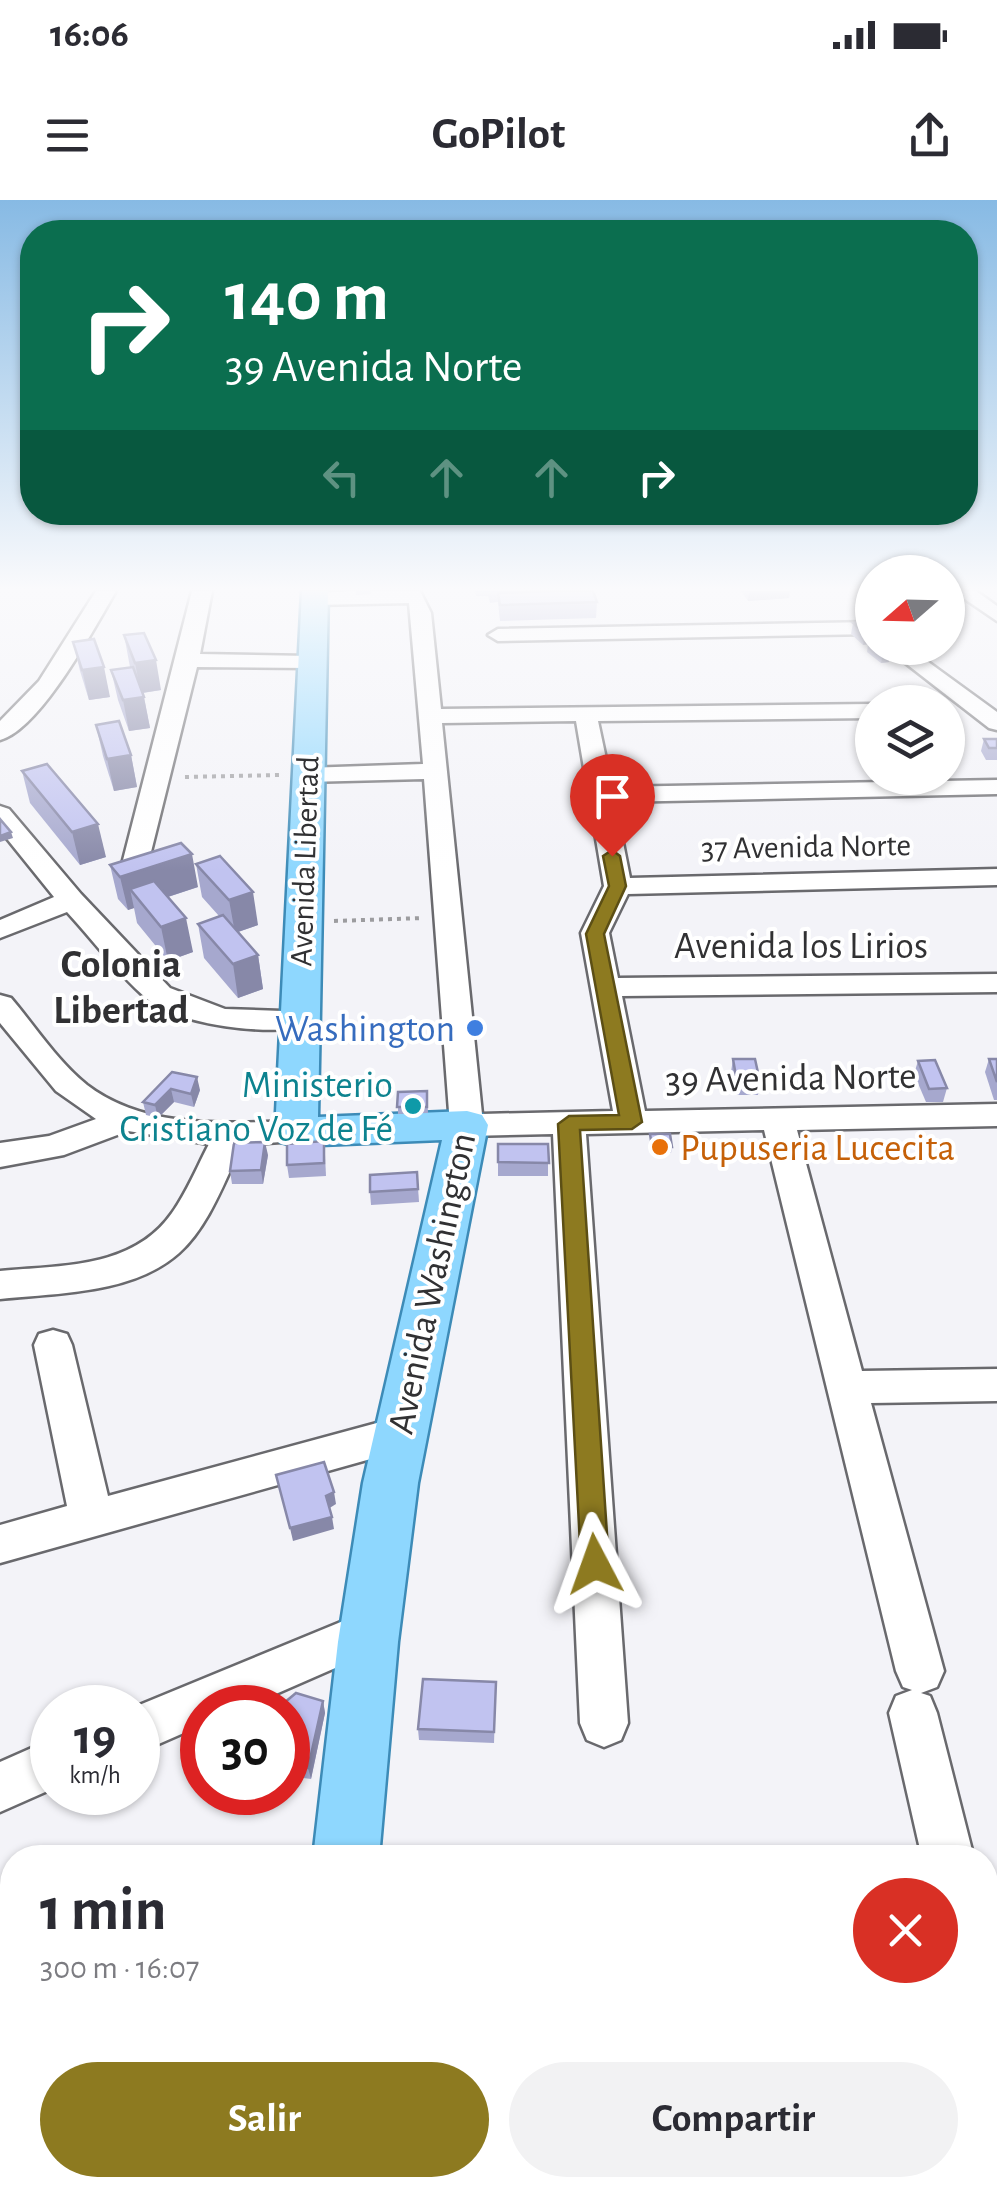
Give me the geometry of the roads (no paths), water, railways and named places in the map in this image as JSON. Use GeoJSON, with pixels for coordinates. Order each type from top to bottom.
{"type":"FeatureCollection","features":[{"type":"Feature","properties":{"kind":"main road","name":"Avenida Libertad"},"geometry":{"type":"LineString","coordinates":[[296,1132],[300,1019],[297,775],[307,684]]}},
{"type":"Feature","properties":{"kind":"main road"},"geometry":{"type":"LineString","coordinates":[[296,1132],[467,1126]]}},
{"type":"Feature","properties":{"kind":"main road","name":"Avenida Washington"},"geometry":{"type":"LineString","coordinates":[[347,1845],[366,1633],[399,1434],[467,1126]]}},
{"type":"Feature","properties":{"kind":"street"},"geometry":{"type":"LineString","coordinates":[[0,733],[25,712],[46,684]]}},
{"type":"Feature","properties":{"kind":"street"},"geometry":{"type":"LineString","coordinates":[[134,868],[182,684]]}},
{"type":"Feature","properties":{"kind":"street","name":"Avenida Washington"},"geometry":{"type":"LineString","coordinates":[[426,684],[467,1126]]}},
{"type":"Feature","properties":{"kind":"street"},"geometry":{"type":"LineString","coordinates":[[950,684],[987,709],[997,722]]}},
{"type":"Feature","properties":{"kind":"street"},"geometry":{"type":"LineString","coordinates":[[428,716],[855,711]]}},
{"type":"Feature","properties":{"kind":"street"},"geometry":{"type":"LineString","coordinates":[[586,716],[618,886],[595,934],[632,1122]]}},
{"type":"Feature","properties":{"kind":"street"},"geometry":{"type":"LineString","coordinates":[[297,775],[433,771]]}},
{"type":"Feature","properties":{"kind":"street"},"geometry":{"type":"LineString","coordinates":[[600,795],[997,788]]}},
{"type":"Feature","properties":{"kind":"street"},"geometry":{"type":"LineString","coordinates":[[0,814],[71,900],[159,994],[219,1017],[246,1021],[300,1019]]}},
{"type":"Feature","properties":{"kind":"street","name":"37 Avenida Norte"},"geometry":{"type":"LineString","coordinates":[[618,886],[997,877]]}},
{"type":"Feature","properties":{"kind":"street"},"geometry":{"type":"LineString","coordinates":[[0,930],[71,900]]}},
{"type":"Feature","properties":{"kind":"street","name":"Avenida los Lirios"},"geometry":{"type":"LineString","coordinates":[[606,986],[997,984]]}},
{"type":"Feature","properties":{"kind":"street"},"geometry":{"type":"LineString","coordinates":[[0,1004],[76,1092],[125,1120],[230,1134],[296,1132]]}},
{"type":"Feature","properties":{"kind":"street","name":"39 Avenida Norte"},"geometry":{"type":"LineString","coordinates":[[467,1126],[997,1115]]}},
{"type":"Feature","properties":{"kind":"street"},"geometry":{"type":"LineString","coordinates":[[0,1155],[35,1153],[87,1138],[125,1120]]}},
{"type":"Feature","properties":{"kind":"street"},"geometry":{"type":"LineString","coordinates":[[778,1122],[846,1387],[916,1692],[945,1845]]}},
{"type":"Feature","properties":{"kind":"street"},"geometry":{"type":"LineString","coordinates":[[569,1124],[604,1723]]}},
{"type":"Feature","properties":{"kind":"street"},"geometry":{"type":"LineString","coordinates":[[0,1284],[120,1270],[143,1260],[182,1227],[230,1134]]}},
{"type":"Feature","properties":{"kind":"street"},"geometry":{"type":"LineString","coordinates":[[54,1346],[91,1520]]}},
{"type":"Feature","properties":{"kind":"street"},"geometry":{"type":"LineString","coordinates":[[846,1387],[997,1385]]}},
{"type":"Feature","properties":{"kind":"street"},"geometry":{"type":"LineString","coordinates":[[0,1544],[399,1434]]}},
{"type":"Feature","properties":{"kind":"street"},"geometry":{"type":"LineString","coordinates":[[160,1719],[366,1633]]}},
{"type":"Feature","properties":{"kind":"street"},"geometry":{"type":"LineString","coordinates":[[0,1787],[30,1774]]}},
{"type":"Feature","properties":{"kind":"place","name":"Washington"},"geometry":{"type":"Point","coordinates":[475,1028]}},
{"type":"Feature","properties":{"kind":"place","name":"Ministerio Cristiano Voz de Fé"},"geometry":{"type":"Point","coordinates":[413,1106]}},
{"type":"Feature","properties":{"kind":"place","name":"Pupuseria Lucecita"},"geometry":{"type":"Point","coordinates":[660,1147]}},
{"type":"Feature","properties":{"kind":"district","name":"Colonia Libertad"},"geometry":{"type":"Point","coordinates":[121,986]}}]}
